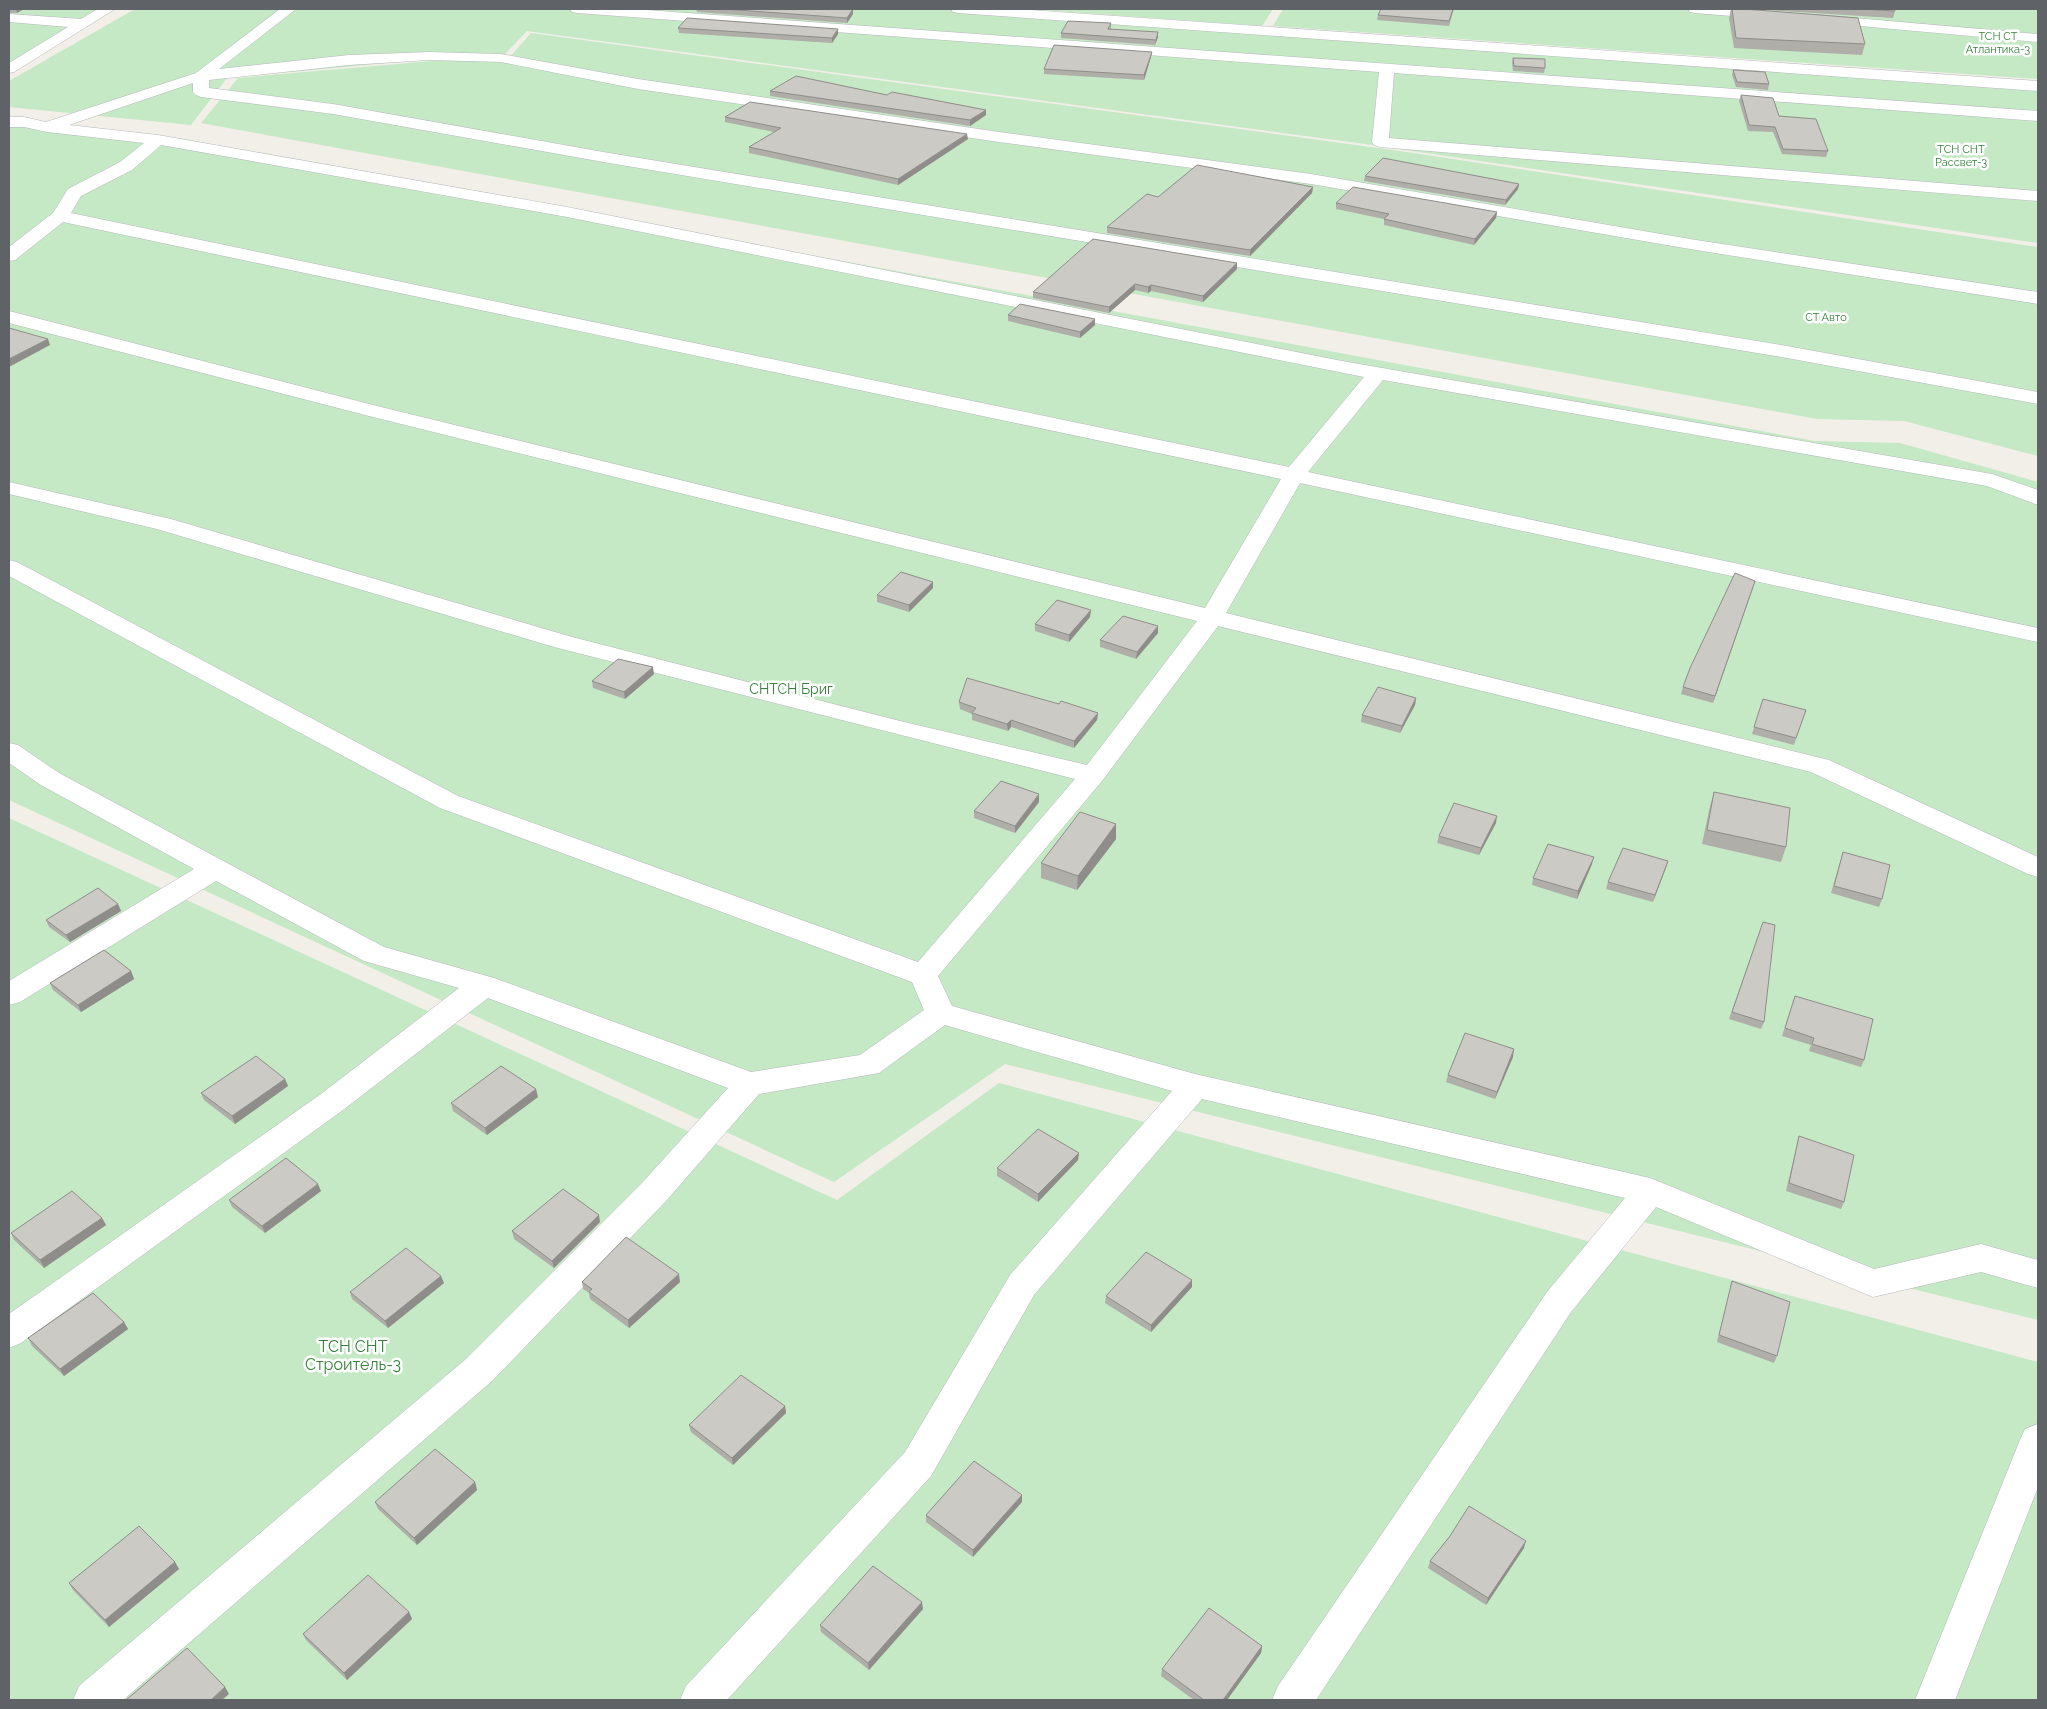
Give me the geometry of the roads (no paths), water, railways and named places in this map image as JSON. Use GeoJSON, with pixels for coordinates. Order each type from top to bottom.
{"type":"FeatureCollection","features":[{"type":"Feature","properties":{"kind":"street"},"geometry":{"type":"LineString","coordinates":[[9,69],[108,9]]}},
{"type":"Feature","properties":{"kind":"street"},"geometry":{"type":"LineString","coordinates":[[201,76],[289,9]]}},
{"type":"Feature","properties":{"kind":"street"},"geometry":{"type":"LineString","coordinates":[[576,9],[2038,116]]}},
{"type":"Feature","properties":{"kind":"street"},"geometry":{"type":"LineString","coordinates":[[958,9],[1213,21],[2038,86]]}},
{"type":"Feature","properties":{"kind":"street"},"geometry":{"type":"LineString","coordinates":[[1695,9],[1783,16]]}},
{"type":"Feature","properties":{"kind":"street"},"geometry":{"type":"LineString","coordinates":[[9,18],[84,24]]}},
{"type":"Feature","properties":{"kind":"street"},"geometry":{"type":"LineString","coordinates":[[1803,18],[2038,38]]}},
{"type":"Feature","properties":{"kind":"street"},"geometry":{"type":"LineString","coordinates":[[47,127],[201,76],[349,60],[429,56],[501,58],[647,85],[1008,138],[1312,178],[1696,246],[2038,298]]}},
{"type":"Feature","properties":{"kind":"street"},"geometry":{"type":"LineString","coordinates":[[1387,67],[1380,142],[2038,196]]}},
{"type":"Feature","properties":{"kind":"street"},"geometry":{"type":"LineString","coordinates":[[201,76],[201,92],[333,109],[609,158],[1788,352],[2038,398]]}},
{"type":"Feature","properties":{"kind":"street"},"geometry":{"type":"LineString","coordinates":[[9,122],[24,122],[47,127],[158,140],[567,212],[1378,373],[1992,480],[2038,498]]}},
{"type":"Feature","properties":{"kind":"street"},"geometry":{"type":"LineString","coordinates":[[9,256],[60,216],[74,193],[126,166],[158,140]]}},
{"type":"Feature","properties":{"kind":"street"},"geometry":{"type":"LineString","coordinates":[[60,216],[1294,475],[2038,635]]}},
{"type":"Feature","properties":{"kind":"street"},"geometry":{"type":"LineString","coordinates":[[9,317],[367,409],[1820,766],[2038,868]]}},
{"type":"Feature","properties":{"kind":"street"},"geometry":{"type":"LineString","coordinates":[[923,975],[1093,775],[1212,617],[1294,475],[1378,373]]}},
{"type":"Feature","properties":{"kind":"street"},"geometry":{"type":"LineString","coordinates":[[9,488],[163,524],[563,642],[899,728],[1093,775]]}},
{"type":"Feature","properties":{"kind":"street"},"geometry":{"type":"LineString","coordinates":[[9,567],[449,802],[923,975],[940,1013],[1196,1086],[1650,1191],[1872,1283],[1981,1258],[2038,1274]]}},
{"type":"Feature","properties":{"kind":"street"},"geometry":{"type":"LineString","coordinates":[[9,750],[50,779],[374,954],[484,985],[750,1084],[868,1065],[940,1013]]}},
{"type":"Feature","properties":{"kind":"street"},"geometry":{"type":"LineString","coordinates":[[9,995],[216,868]]}},
{"type":"Feature","properties":{"kind":"street"},"geometry":{"type":"LineString","coordinates":[[9,1333],[332,1102],[484,985]]}},
{"type":"Feature","properties":{"kind":"street"},"geometry":{"type":"LineString","coordinates":[[93,1700],[480,1370],[654,1192],[750,1084]]}},
{"type":"Feature","properties":{"kind":"street"},"geometry":{"type":"LineString","coordinates":[[700,1700],[918,1464],[1022,1285],[1196,1086]]}},
{"type":"Feature","properties":{"kind":"street"},"geometry":{"type":"LineString","coordinates":[[1292,1700],[1559,1302],[1650,1191]]}},
{"type":"Feature","properties":{"kind":"street"},"geometry":{"type":"LineString","coordinates":[[1935,1700],[2038,1440]]}},
{"type":"Feature","properties":{"kind":"park label","name":"ТСН СТ Атлантика-3"},"geometry":{"type":"Point","coordinates":[1998,42]}},
{"type":"Feature","properties":{"kind":"park label","name":"ТСН СНТ Рассвет-3"},"geometry":{"type":"Point","coordinates":[1961,155]}},
{"type":"Feature","properties":{"kind":"park label","name":"СТ Авто"},"geometry":{"type":"Point","coordinates":[1826,317]}},
{"type":"Feature","properties":{"kind":"park label","name":"СНТСН Бриг"},"geometry":{"type":"Point","coordinates":[791,689]}},
{"type":"Feature","properties":{"kind":"park label","name":"ТСН СНТ Строитель-3"},"geometry":{"type":"Point","coordinates":[353,1355]}}]}
